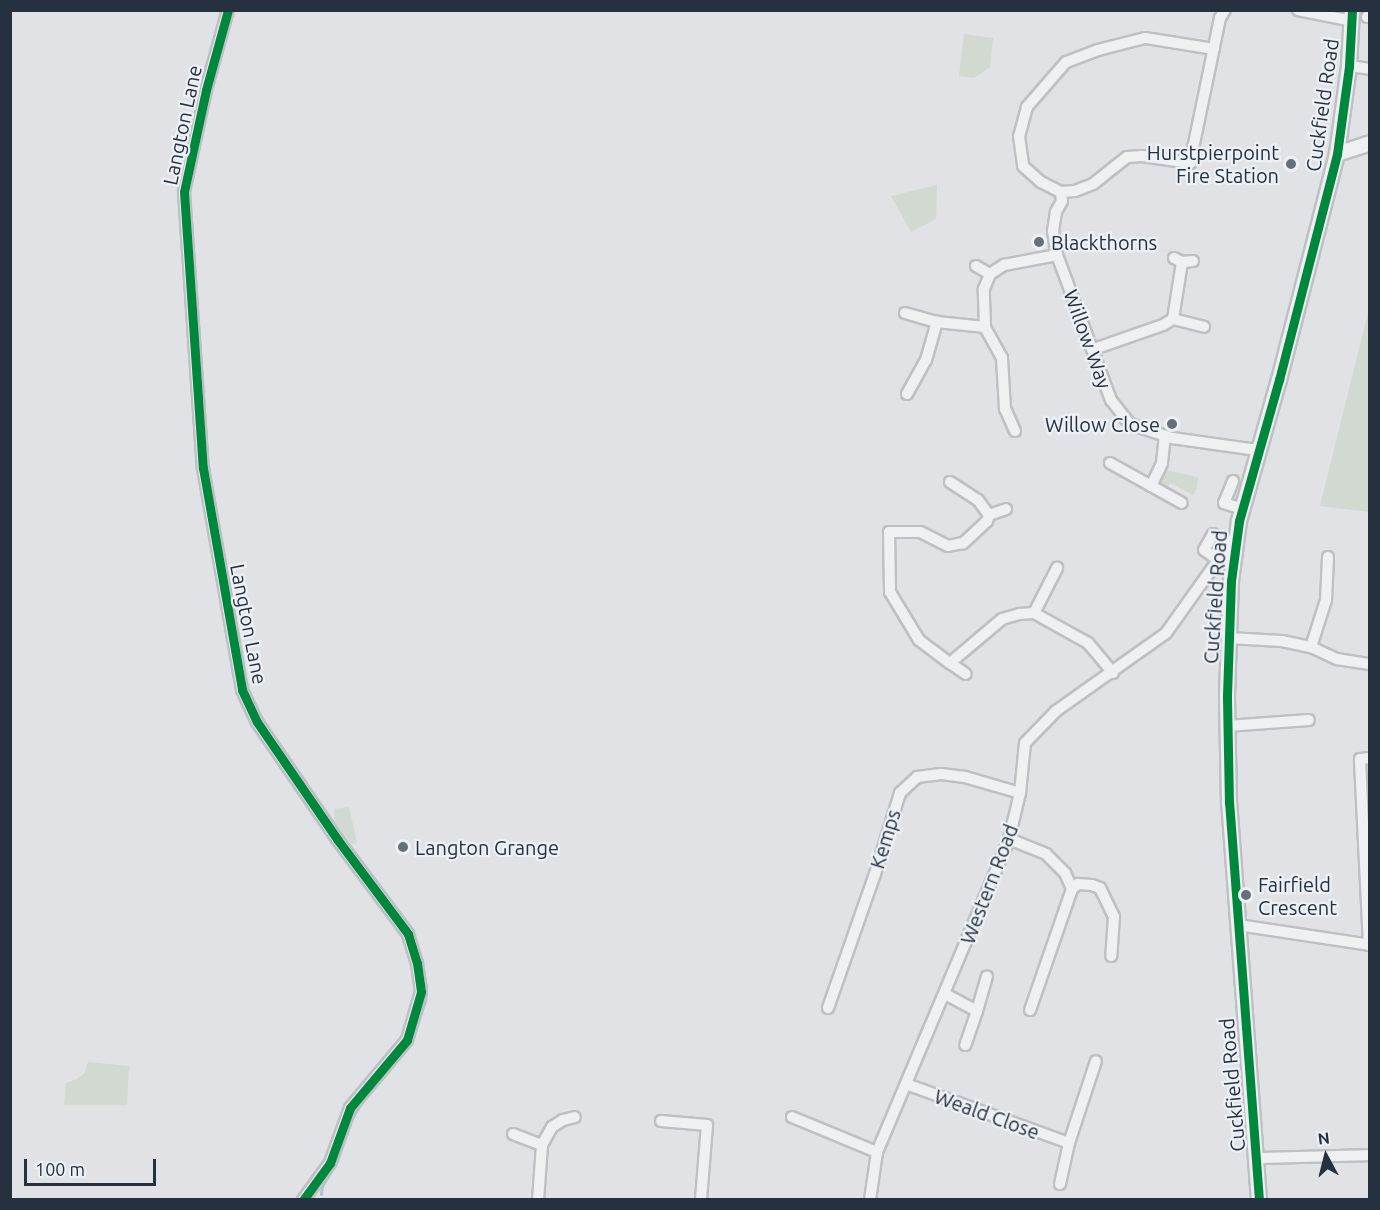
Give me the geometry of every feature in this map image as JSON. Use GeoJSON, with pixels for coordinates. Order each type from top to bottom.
{"type":"FeatureCollection","features":[{"type":"Feature","properties":{"kind":"street","name":"Langton Lane"},"geometry":{"type":"LineString","coordinates":[[228,10],[206,90],[184,192],[203,468],[242,690],[257,722],[337,840],[408,934],[417,963],[421,992],[407,1040],[350,1108],[330,1163],[303,1200]]}},
{"type":"Feature","properties":{"kind":"street"},"geometry":{"type":"LineString","coordinates":[[1214,49],[1145,38],[1098,50],[1066,62],[1027,107],[1019,136],[1023,166],[1041,182],[1061,192],[1075,191],[1093,184],[1127,157],[1142,156],[1190,163],[1214,49],[1220,18],[1225,10]]}},
{"type":"Feature","properties":{"kind":"street"},"geometry":{"type":"LineString","coordinates":[[1298,10],[1352,16]]}},
{"type":"Feature","properties":{"kind":"street","name":"Cuckfield Road"},"geometry":{"type":"LineString","coordinates":[[1259,1200],[1229,803],[1228,638],[1236,535],[1257,450],[1279,380],[1337,154],[1352,16]]}},
{"type":"Feature","properties":{"kind":"street"},"geometry":{"type":"LineString","coordinates":[[1348,66],[1370,69]]}},
{"type":"Feature","properties":{"kind":"street"},"geometry":{"type":"LineString","coordinates":[[1337,154],[1370,143]]}},
{"type":"Feature","properties":{"kind":"street","name":"Willow Way"},"geometry":{"type":"LineString","coordinates":[[1061,192],[1062,201],[1056,212],[1053,231],[1057,255],[1094,349],[1111,400],[1117,408],[1130,424],[1165,436],[1257,450]]}},
{"type":"Feature","properties":{"kind":"street"},"geometry":{"type":"LineString","coordinates":[[1015,432],[1005,409],[1002,358],[985,327],[984,289],[990,274],[1004,265],[1057,255]]}},
{"type":"Feature","properties":{"kind":"street"},"geometry":{"type":"LineString","coordinates":[[1173,319],[1183,260]]}},
{"type":"Feature","properties":{"kind":"street"},"geometry":{"type":"LineString","coordinates":[[976,267],[990,274]]}},
{"type":"Feature","properties":{"kind":"street"},"geometry":{"type":"LineString","coordinates":[[905,313],[937,322],[985,327]]}},
{"type":"Feature","properties":{"kind":"street"},"geometry":{"type":"LineString","coordinates":[[1094,349],[1163,325],[1173,319],[1204,327]]}},
{"type":"Feature","properties":{"kind":"street"},"geometry":{"type":"LineString","coordinates":[[907,394],[926,360],[937,322]]}},
{"type":"Feature","properties":{"kind":"street"},"geometry":{"type":"LineString","coordinates":[[1151,486],[1162,463],[1165,436]]}},
{"type":"Feature","properties":{"kind":"street"},"geometry":{"type":"LineString","coordinates":[[1110,463],[1182,503]]}},
{"type":"Feature","properties":{"kind":"street"},"geometry":{"type":"LineString","coordinates":[[1233,481],[1224,504],[1242,509]]}},
{"type":"Feature","properties":{"kind":"street"},"geometry":{"type":"LineString","coordinates":[[951,486],[978,500],[989,515]]}},
{"type":"Feature","properties":{"kind":"street"},"geometry":{"type":"LineString","coordinates":[[966,674],[932,653],[919,640],[894,601],[889,583],[889,528],[920,532],[948,546],[957,545],[987,520],[989,515],[1006,509]]}},
{"type":"Feature","properties":{"kind":"street"},"geometry":{"type":"LineString","coordinates":[[1213,534],[1204,550],[1217,559]]}},
{"type":"Feature","properties":{"kind":"street","name":"Western Road"},"geometry":{"type":"LineString","coordinates":[[870,1200],[877,1152],[1009,839],[1020,793],[1025,743],[1056,711],[1113,673],[1166,633],[1236,535]]}},
{"type":"Feature","properties":{"kind":"street"},"geometry":{"type":"LineString","coordinates":[[1311,647],[1326,600],[1329,557]]}},
{"type":"Feature","properties":{"kind":"street"},"geometry":{"type":"LineString","coordinates":[[1034,613],[1057,568]]}},
{"type":"Feature","properties":{"kind":"street"},"geometry":{"type":"LineString","coordinates":[[950,663],[1002,619],[1034,613],[1088,643],[1113,673]]}},
{"type":"Feature","properties":{"kind":"street"},"geometry":{"type":"LineString","coordinates":[[1228,638],[1282,641],[1311,647],[1337,659],[1370,664]]}},
{"type":"Feature","properties":{"kind":"street"},"geometry":{"type":"LineString","coordinates":[[1227,726],[1310,720]]}},
{"type":"Feature","properties":{"kind":"street"},"geometry":{"type":"LineString","coordinates":[[1238,925],[1369,945],[1360,759],[1370,758]]}},
{"type":"Feature","properties":{"kind":"street","name":"Kemps"},"geometry":{"type":"LineString","coordinates":[[828,1008],[875,874],[900,793],[917,777],[940,774],[965,777],[1020,793]]}},
{"type":"Feature","properties":{"kind":"street"},"geometry":{"type":"LineString","coordinates":[[1009,839],[1046,854],[1065,873],[1072,890]]}},
{"type":"Feature","properties":{"kind":"street"},"geometry":{"type":"LineString","coordinates":[[1030,1010],[1072,890],[1078,884],[1100,888],[1114,917],[1111,956]]}},
{"type":"Feature","properties":{"kind":"street"},"geometry":{"type":"LineString","coordinates":[[965,1045],[987,976]]}},
{"type":"Feature","properties":{"kind":"street"},"geometry":{"type":"LineString","coordinates":[[945,994],[977,1011]]}},
{"type":"Feature","properties":{"kind":"street"},"geometry":{"type":"LineString","coordinates":[[1060,1184],[1069,1143],[1096,1060]]}},
{"type":"Feature","properties":{"kind":"street","name":"Weald Close"},"geometry":{"type":"LineString","coordinates":[[906,1084],[1069,1143]]}},
{"type":"Feature","properties":{"kind":"street"},"geometry":{"type":"LineString","coordinates":[[538,1200],[542,1145],[552,1127],[563,1120],[575,1117]]}},
{"type":"Feature","properties":{"kind":"street"},"geometry":{"type":"LineString","coordinates":[[792,1117],[877,1152]]}},
{"type":"Feature","properties":{"kind":"street"},"geometry":{"type":"LineString","coordinates":[[661,1121],[707,1125],[701,1200]]}},
{"type":"Feature","properties":{"kind":"street"},"geometry":{"type":"LineString","coordinates":[[513,1134],[542,1145]]}},
{"type":"Feature","properties":{"kind":"street"},"geometry":{"type":"LineString","coordinates":[[1256,1158],[1369,1155],[1370,1148]]}},
{"type":"Feature","properties":{"kind":"shaded area"},"geometry":{"type":"Polygon","coordinates":[[[964,34],[993,38],[990,67],[974,78],[959,76],[964,34]]]}},
{"type":"Feature","properties":{"kind":"shaded area"},"geometry":{"type":"Polygon","coordinates":[[[937,185],[936,219],[911,232],[891,196],[937,185]]]}},
{"type":"Feature","properties":{"kind":"shaded area"},"geometry":{"type":"Polygon","coordinates":[[[1369,309],[1370,512],[1320,506],[1369,309]]]}},
{"type":"Feature","properties":{"kind":"shaded area"},"geometry":{"type":"Polygon","coordinates":[[[1165,470],[1198,477],[1197,488],[1193,495],[1170,483],[1167,490],[1163,487],[1160,480],[1165,470]]]}},
{"type":"Feature","properties":{"kind":"shaded area"},"geometry":{"type":"Polygon","coordinates":[[[349,807],[357,843],[351,844],[335,821],[334,809],[349,807]]]}},
{"type":"Feature","properties":{"kind":"shaded area"},"geometry":{"type":"Polygon","coordinates":[[[88,1062],[129,1066],[127,1105],[64,1105],[66,1083],[84,1074],[88,1062]]]}},
{"type":"Feature","properties":{"kind":"waterway"},"geometry":{"type":"LineString","coordinates":[[411,1043],[425,1001],[426,985]]}},
{"type":"Feature","properties":{"kind":"waterway"},"geometry":{"type":"LineString","coordinates":[[321,1194],[322,1186],[337,1161],[352,1118],[361,1103]]}},
{"type":"Feature","properties":{"kind":"cycle path"},"geometry":{"type":"LineString","coordinates":[[228,10],[206,90],[184,192],[203,468],[242,690],[257,722],[337,839],[408,934],[417,963],[421,992],[407,1040],[350,1108],[330,1163],[303,1200]]}},
{"type":"Feature","properties":{"kind":"cycle path"},"geometry":{"type":"LineString","coordinates":[[1259,1200],[1229,803],[1227,695],[1231,581],[1239,521],[1279,380],[1337,154],[1349,66],[1352,10]]}},
{"type":"Feature","properties":{"kind":"place","name":"Hurstpierpoint Fire Station"},"geometry":{"type":"Point","coordinates":[1291,164]}},
{"type":"Feature","properties":{"kind":"place","name":"Blackthorns"},"geometry":{"type":"Point","coordinates":[1039,242]}},
{"type":"Feature","properties":{"kind":"place","name":"Willow Close"},"geometry":{"type":"Point","coordinates":[1172,424]}},
{"type":"Feature","properties":{"kind":"place","name":"Langton Grange"},"geometry":{"type":"Point","coordinates":[403,847]}},
{"type":"Feature","properties":{"kind":"place","name":"Fairfield Crescent"},"geometry":{"type":"Point","coordinates":[1246,895]}}]}
